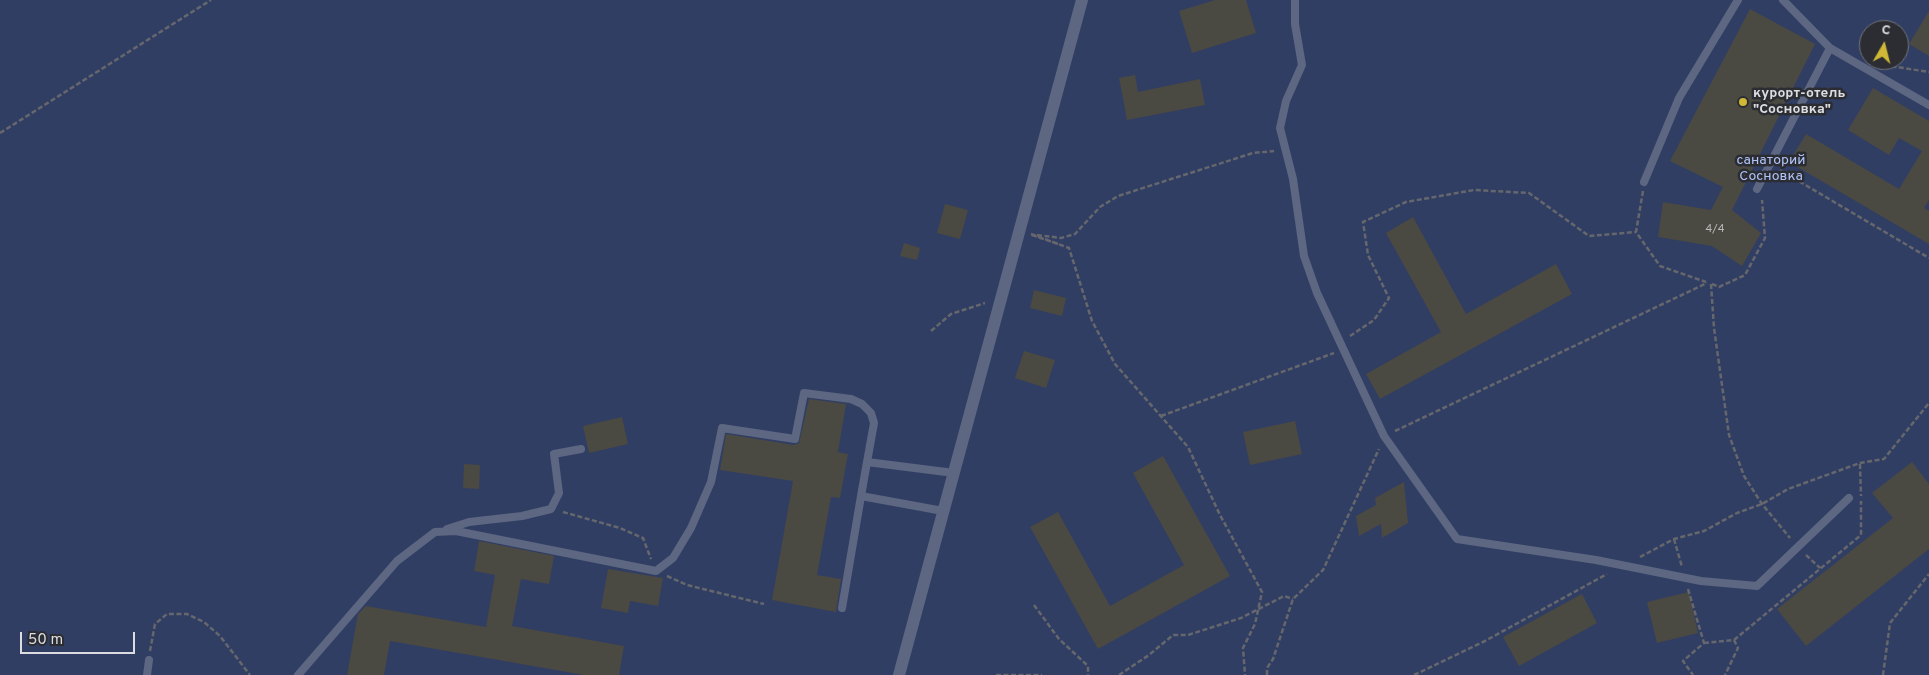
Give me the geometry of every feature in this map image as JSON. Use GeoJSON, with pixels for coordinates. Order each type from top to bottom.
{"type":"FeatureCollection","features":[{"type":"Feature","properties":{"kind":"street"},"geometry":{"type":"LineString","coordinates":[[899,675],[1001,298],[1026,232],[1082,0]]}},
{"type":"Feature","properties":{"kind":"lane"},"geometry":{"type":"LineString","coordinates":[[1295,0],[1295,24],[1302,65],[1286,101],[1280,128],[1293,180],[1304,256],[1317,293],[1384,436],[1457,539],[1624,565],[1685,578],[1757,586],[1849,498]]}},
{"type":"Feature","properties":{"kind":"lane"},"geometry":{"type":"LineString","coordinates":[[1644,182],[1679,98],[1738,0]]}},
{"type":"Feature","properties":{"kind":"lane"},"geometry":{"type":"LineString","coordinates":[[1783,0],[1830,48],[1929,105]]}},
{"type":"Feature","properties":{"kind":"lane"},"geometry":{"type":"LineString","coordinates":[[1757,190],[1830,48]]}},
{"type":"Feature","properties":{"kind":"lane"},"geometry":{"type":"LineString","coordinates":[[435,532],[456,531],[656,571],[673,558],[691,528],[711,482],[722,428],[795,439],[804,393],[851,399],[862,404],[870,413],[874,423],[842,608]]}},
{"type":"Feature","properties":{"kind":"lane"},"geometry":{"type":"LineString","coordinates":[[298,675],[397,561],[435,532],[469,522],[522,516],[551,509],[559,494],[554,454],[581,449]]}},
{"type":"Feature","properties":{"kind":"lane"},"geometry":{"type":"LineString","coordinates":[[867,462],[954,473]]}},
{"type":"Feature","properties":{"kind":"lane"},"geometry":{"type":"LineString","coordinates":[[861,496],[943,511]]}},
{"type":"Feature","properties":{"kind":"lane"},"geometry":{"type":"LineString","coordinates":[[147,675],[149,660]]}},
{"type":"Feature","properties":{"kind":"path"},"geometry":{"type":"LineString","coordinates":[[0,133],[211,0]]}},
{"type":"Feature","properties":{"kind":"path"},"geometry":{"type":"LineString","coordinates":[[1026,232],[1061,238],[1075,234],[1100,207],[1118,196],[1253,153],[1280,151],[1285,147]]}},
{"type":"Feature","properties":{"kind":"path"},"geometry":{"type":"LineString","coordinates":[[1770,164],[1929,258]]}},
{"type":"Feature","properties":{"kind":"path"},"geometry":{"type":"LineString","coordinates":[[1644,182],[1636,232],[1660,266],[1718,287],[1745,275],[1765,238],[1762,201],[1757,190]]}},
{"type":"Feature","properties":{"kind":"path"},"geometry":{"type":"LineString","coordinates":[[1340,342],[1374,320],[1389,298],[1368,255],[1363,222],[1406,202],[1474,190],[1530,193],[1590,236],[1636,232]]}},
{"type":"Feature","properties":{"kind":"path"},"geometry":{"type":"LineString","coordinates":[[1026,232],[1069,248],[1092,321],[1115,364],[1188,448],[1220,515],[1262,592],[1255,624],[1244,648],[1245,675]]}},
{"type":"Feature","properties":{"kind":"path"},"geometry":{"type":"LineString","coordinates":[[1026,232],[1061,245]]}},
{"type":"Feature","properties":{"kind":"path"},"geometry":{"type":"LineString","coordinates":[[1267,675],[1267,668],[1273,659],[1293,600],[1323,570],[1384,436],[1707,283]]}},
{"type":"Feature","properties":{"kind":"path"},"geometry":{"type":"LineString","coordinates":[[1711,284],[1714,328],[1729,435],[1744,476],[1780,528]]}},
{"type":"Feature","properties":{"kind":"path"},"geometry":{"type":"LineString","coordinates":[[931,330],[951,314],[1001,298]]}},
{"type":"Feature","properties":{"kind":"path"},"geometry":{"type":"LineString","coordinates":[[1161,416],[1344,350]]}},
{"type":"Feature","properties":{"kind":"path"},"geometry":{"type":"LineString","coordinates":[[1414,675],[1485,641],[1674,539],[1704,532],[1737,513],[1762,504],[1788,489],[1860,463],[1884,459],[1929,403]]}},
{"type":"Feature","properties":{"kind":"path"},"geometry":{"type":"LineString","coordinates":[[1692,675],[1683,661],[1704,643],[1734,640],[1861,535],[1860,463]]}},
{"type":"Feature","properties":{"kind":"path"},"geometry":{"type":"LineString","coordinates":[[551,509],[620,528],[643,538],[656,571],[687,585],[764,604]]}},
{"type":"Feature","properties":{"kind":"path"},"geometry":{"type":"LineString","coordinates":[[1674,539],[1704,643]]}},
{"type":"Feature","properties":{"kind":"path"},"geometry":{"type":"LineString","coordinates":[[1883,675],[1890,624],[1929,574]]}},
{"type":"Feature","properties":{"kind":"path"},"geometry":{"type":"LineString","coordinates":[[1119,675],[1150,655],[1173,634],[1188,635],[1241,618],[1284,596],[1293,600]]}},
{"type":"Feature","properties":{"kind":"path"},"geometry":{"type":"LineString","coordinates":[[1034,605],[1058,639],[1088,666],[1088,675]]}},
{"type":"Feature","properties":{"kind":"path"},"geometry":{"type":"LineString","coordinates":[[149,660],[150,643],[155,624],[167,614],[187,614],[204,622],[220,636],[250,675]]}},
{"type":"Feature","properties":{"kind":"path"},"geometry":{"type":"LineString","coordinates":[[1726,675],[1738,648],[1734,640]]}},
{"type":"Feature","properties":{"kind":"path"},"geometry":{"type":"LineString","coordinates":[[996,675],[1042,675]]}},
{"type":"Feature","properties":{"kind":"green space","name":"санаторий Сосновка"},"geometry":{"type":"Polygon","coordinates":[[[0,0],[1929,0],[1929,675],[0,675],[0,0]]]}},
{"type":"Feature","properties":{"kind":"building"},"geometry":{"type":"Polygon","coordinates":[[[1215,0],[1246,0],[1256,33],[1192,53],[1179,11],[1215,0]]]}},
{"type":"Feature","properties":{"kind":"building","name":"курорт-отель \"Сосновка\""},"geometry":{"type":"Polygon","coordinates":[[[1750,9],[1815,44],[1732,210],[1761,233],[1742,266],[1712,246],[1658,237],[1663,202],[1711,210],[1723,187],[1670,161],[1750,9]]]}},
{"type":"Feature","properties":{"kind":"building"},"geometry":{"type":"Polygon","coordinates":[[[1929,11],[1929,56],[1909,44],[1929,11]]]}},
{"type":"Feature","properties":{"kind":"building"},"geometry":{"type":"Polygon","coordinates":[[[1135,75],[1138,92],[1200,79],[1205,105],[1127,120],[1119,78],[1135,75]]]}},
{"type":"Feature","properties":{"kind":"building"},"geometry":{"type":"Polygon","coordinates":[[[1873,88],[1929,121],[1929,200],[1924,208],[1929,211],[1929,244],[1789,162],[1806,134],[1899,189],[1922,151],[1899,138],[1889,155],[1848,130],[1873,88]]]}},
{"type":"Feature","properties":{"kind":"building"},"geometry":{"type":"Polygon","coordinates":[[[945,204],[968,210],[960,239],[937,233],[945,204]]]}},
{"type":"Feature","properties":{"kind":"building"},"geometry":{"type":"Polygon","coordinates":[[[1413,217],[1466,314],[1556,264],[1572,294],[1380,399],[1366,374],[1441,332],[1386,233],[1413,217]]]}},
{"type":"Feature","properties":{"kind":"building"},"geometry":{"type":"Polygon","coordinates":[[[904,243],[920,248],[917,260],[900,256],[904,243]]]}},
{"type":"Feature","properties":{"kind":"building"},"geometry":{"type":"Polygon","coordinates":[[[1034,290],[1066,298],[1062,316],[1030,308],[1034,290]]]}},
{"type":"Feature","properties":{"kind":"building"},"geometry":{"type":"Polygon","coordinates":[[[1024,351],[1055,360],[1046,388],[1015,378],[1024,351]]]}},
{"type":"Feature","properties":{"kind":"building"},"geometry":{"type":"Polygon","coordinates":[[[809,399],[846,404],[838,452],[848,454],[840,498],[831,497],[817,575],[841,579],[836,612],[772,600],[793,481],[720,470],[726,434],[794,445],[799,443],[809,399]]]}},
{"type":"Feature","properties":{"kind":"building"},"geometry":{"type":"Polygon","coordinates":[[[622,417],[628,444],[589,453],[583,426],[622,417]]]}},
{"type":"Feature","properties":{"kind":"building"},"geometry":{"type":"Polygon","coordinates":[[[1295,421],[1302,454],[1250,465],[1243,432],[1295,421]]]}},
{"type":"Feature","properties":{"kind":"building"},"geometry":{"type":"Polygon","coordinates":[[[1163,456],[1230,576],[1098,649],[1030,527],[1058,512],[1110,606],[1184,565],[1133,473],[1163,456]]]}},
{"type":"Feature","properties":{"kind":"building"},"geometry":{"type":"Polygon","coordinates":[[[1912,462],[1929,484],[1929,549],[1806,646],[1777,609],[1893,518],[1872,493],[1912,462]]]}},
{"type":"Feature","properties":{"kind":"building"},"geometry":{"type":"Polygon","coordinates":[[[464,464],[480,465],[479,489],[463,488],[464,464]]]}},
{"type":"Feature","properties":{"kind":"building"},"geometry":{"type":"Polygon","coordinates":[[[1404,482],[1408,523],[1382,538],[1381,524],[1359,536],[1356,516],[1376,505],[1375,498],[1404,482]]]}},
{"type":"Feature","properties":{"kind":"building"},"geometry":{"type":"Polygon","coordinates":[[[479,541],[554,556],[549,584],[521,579],[512,626],[624,646],[619,675],[584,675],[390,641],[384,675],[347,675],[358,614],[366,606],[486,627],[495,575],[474,571],[479,541]]]}},
{"type":"Feature","properties":{"kind":"building"},"geometry":{"type":"Polygon","coordinates":[[[608,569],[663,578],[658,606],[630,601],[628,613],[601,608],[608,569]]]}},
{"type":"Feature","properties":{"kind":"building"},"geometry":{"type":"Polygon","coordinates":[[[1689,592],[1698,633],[1657,643],[1647,602],[1689,592]]]}},
{"type":"Feature","properties":{"kind":"building"},"geometry":{"type":"Polygon","coordinates":[[[1582,594],[1597,623],[1519,666],[1503,637],[1582,594]]]}},
{"type":"Feature","properties":{"kind":"place","name":"курорт-отель \"Сосновка\""},"geometry":{"type":"Point","coordinates":[1743,102]}}]}
